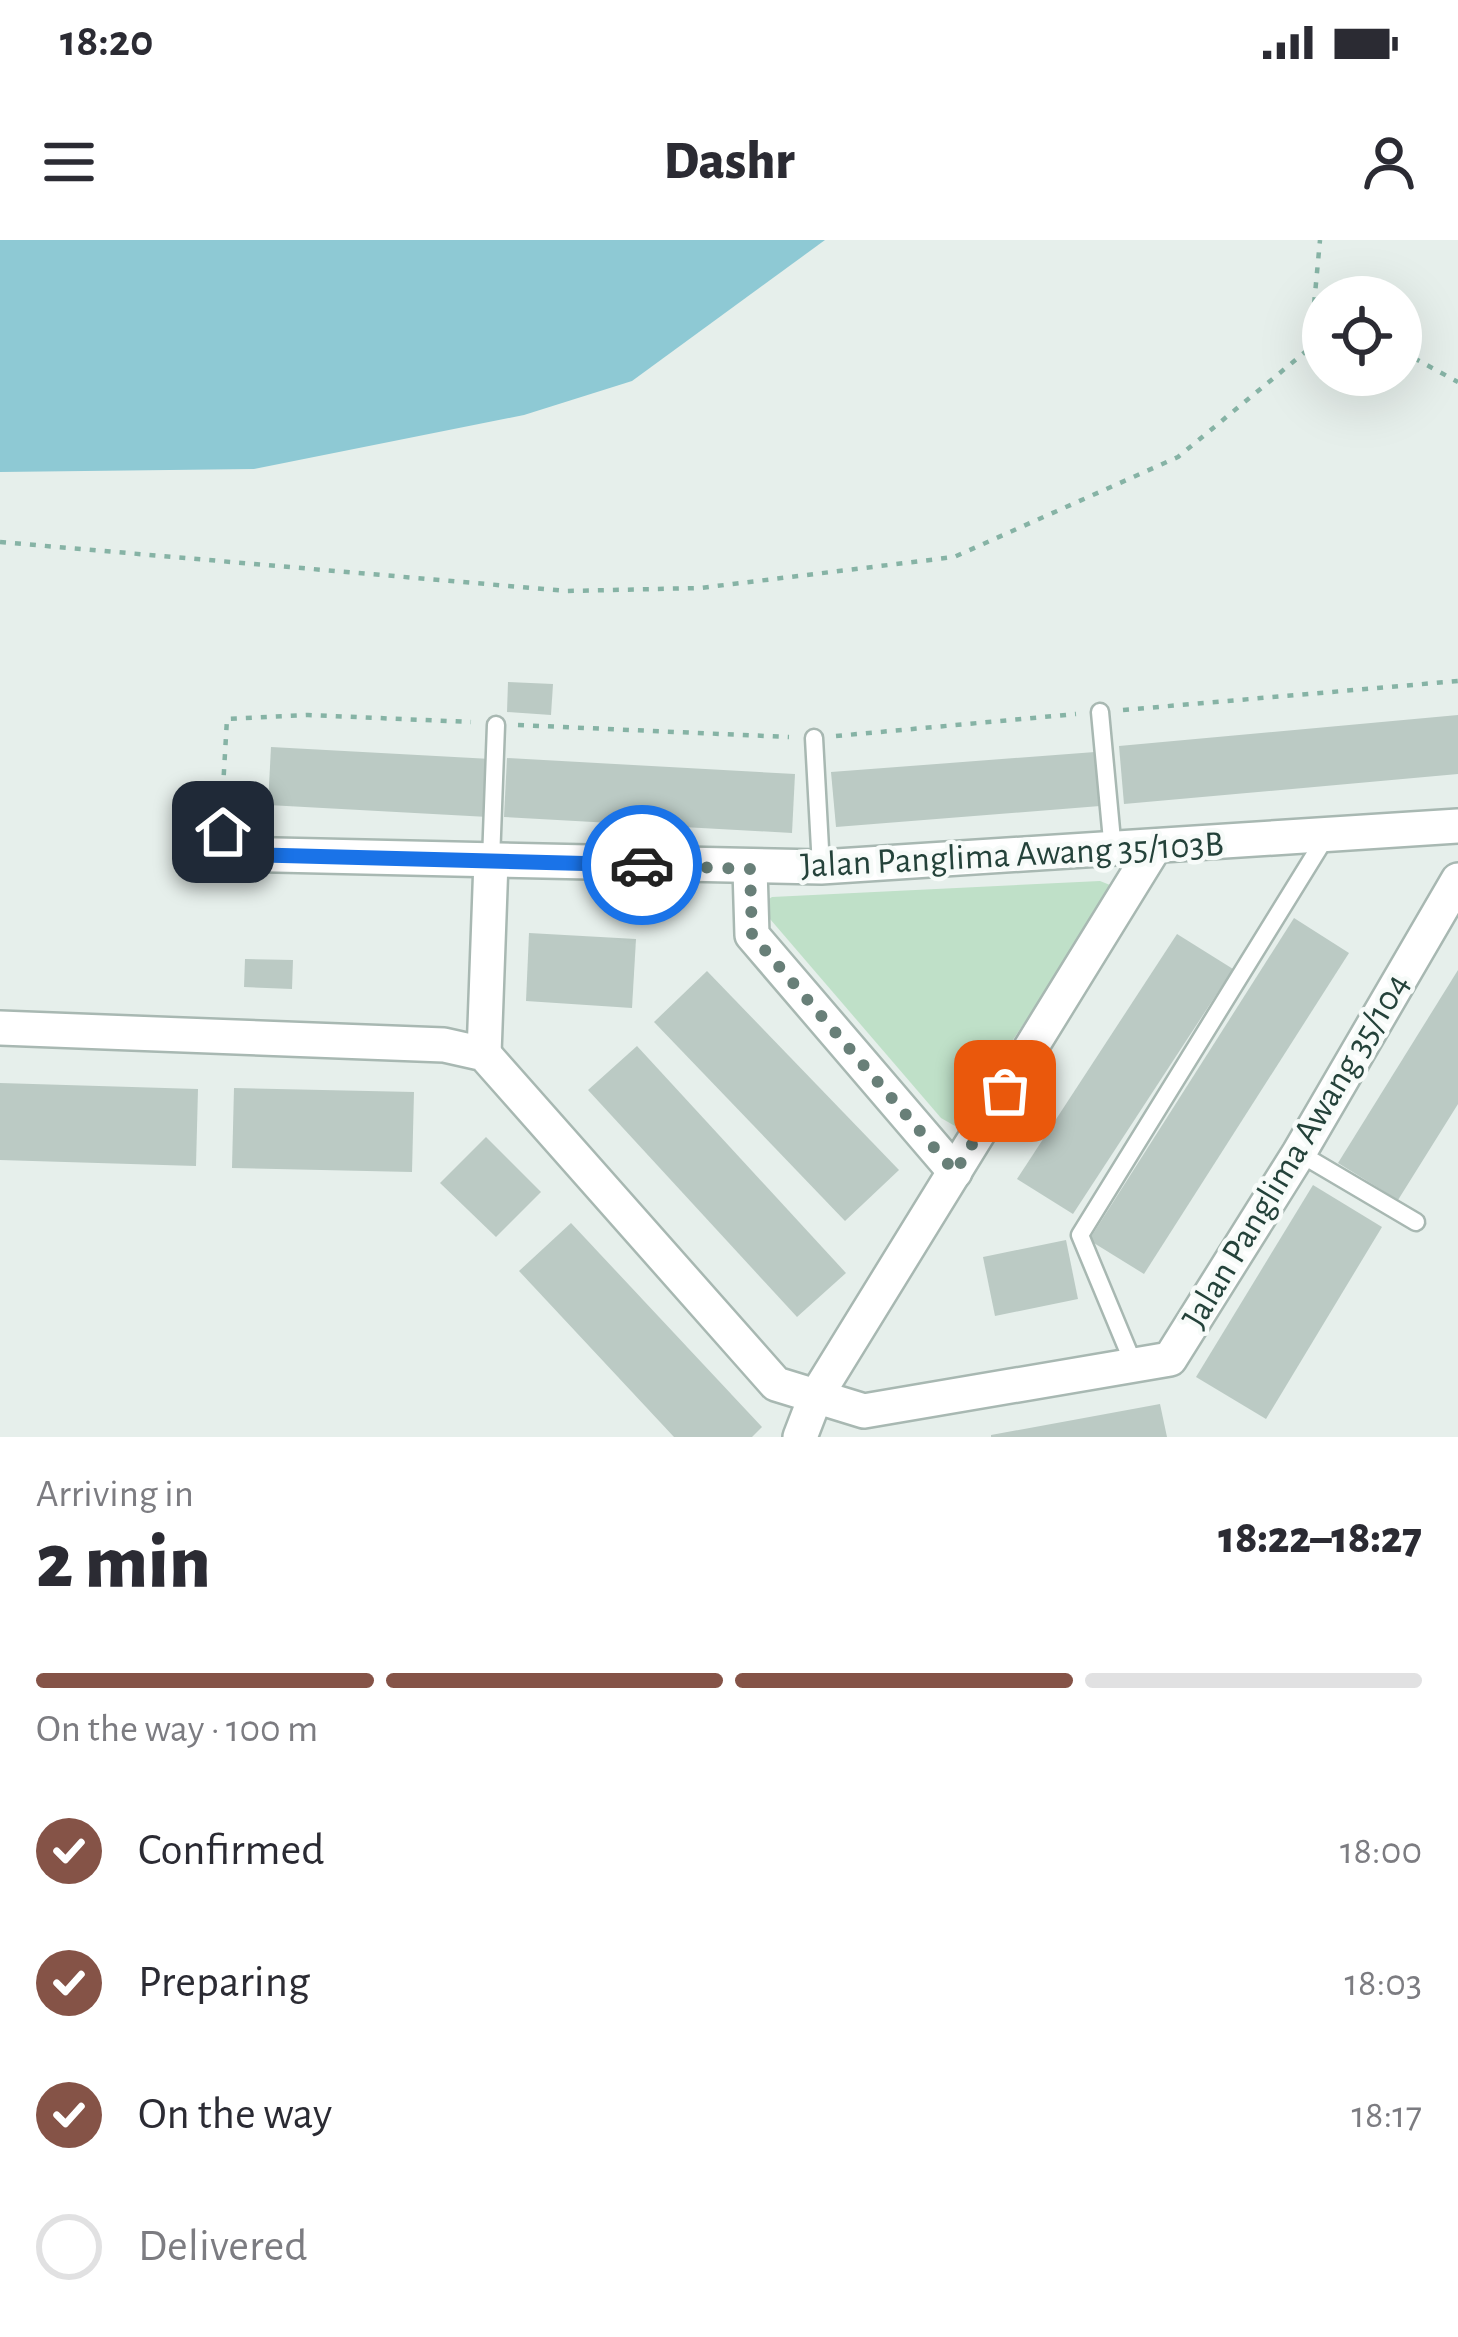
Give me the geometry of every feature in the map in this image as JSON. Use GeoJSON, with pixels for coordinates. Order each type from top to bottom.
{"type":"FeatureCollection","features":[{"type":"Feature","properties":{"kind":"street","name":"Jalan Panglima Awang 35/103B"},"geometry":{"type":"LineString","coordinates":[[223,832],[227,854],[750,869],[1113,851],[1458,826]]}},
{"type":"Feature","properties":{"kind":"street"},"geometry":{"type":"LineString","coordinates":[[800,1437],[815,1398],[1154,848]]}},
{"type":"Feature","properties":{"kind":"street"},"geometry":{"type":"LineString","coordinates":[[0,1028],[444,1045],[484,1054],[491,861]]}},
{"type":"Feature","properties":{"kind":"street"},"geometry":{"type":"LineString","coordinates":[[750,869],[752,935],[955,1172]]}},
{"type":"Feature","properties":{"kind":"street","name":"Jalan Panglima Awang 35/104"},"geometry":{"type":"LineString","coordinates":[[484,1054],[776,1384],[864,1411],[1170,1359],[1299,1153],[1458,880]]}},
{"type":"Feature","properties":{"kind":"lane"},"geometry":{"type":"LineString","coordinates":[[1100,712],[1113,851]]}},
{"type":"Feature","properties":{"kind":"lane"},"geometry":{"type":"LineString","coordinates":[[491,861],[496,724]]}},
{"type":"Feature","properties":{"kind":"lane"},"geometry":{"type":"LineString","coordinates":[[814,738],[821,867]]}},
{"type":"Feature","properties":{"kind":"lane"},"geometry":{"type":"LineString","coordinates":[[1134,1365],[1081,1234],[1327,836]]}},
{"type":"Feature","properties":{"kind":"lane"},"geometry":{"type":"LineString","coordinates":[[1299,1153],[1416,1222]]}},
{"type":"Feature","properties":{"kind":"path"},"geometry":{"type":"LineString","coordinates":[[1317,276],[1321,240]]}},
{"type":"Feature","properties":{"kind":"path"},"geometry":{"type":"LineString","coordinates":[[0,542],[567,590],[700,588],[954,557],[1178,457],[1302,355]]}},
{"type":"Feature","properties":{"kind":"path"},"geometry":{"type":"LineString","coordinates":[[1422,362],[1458,382]]}},
{"type":"Feature","properties":{"kind":"path"},"geometry":{"type":"LineString","coordinates":[[223,832],[221,766],[227,719],[417,717],[814,738],[1458,681]]}},
{"type":"Feature","properties":{"kind":"green space"},"geometry":{"type":"Polygon","coordinates":[[[1100,881],[1110,885],[1109,897],[955,1126],[941,1118],[764,912],[764,902],[772,897],[1100,881]]]}},
{"type":"Feature","properties":{"kind":"water"},"geometry":{"type":"Polygon","coordinates":[[[0,240],[825,240],[632,381],[524,415],[254,469],[0,472],[0,240]]]}},
{"type":"Feature","properties":{"kind":"building"},"geometry":{"type":"Polygon","coordinates":[[[508,682],[553,684],[551,715],[507,712],[508,682]]]}},
{"type":"Feature","properties":{"kind":"building"},"geometry":{"type":"Polygon","coordinates":[[[1458,715],[1458,774],[1124,804],[1119,746],[1458,715]]]}},
{"type":"Feature","properties":{"kind":"building"},"geometry":{"type":"Polygon","coordinates":[[[271,747],[491,759],[488,817],[268,805],[271,747]]]}},
{"type":"Feature","properties":{"kind":"building"},"geometry":{"type":"Polygon","coordinates":[[[1095,752],[1100,806],[836,827],[831,772],[1095,752]]]}},
{"type":"Feature","properties":{"kind":"building"},"geometry":{"type":"Polygon","coordinates":[[[507,758],[795,774],[792,833],[504,817],[507,758]]]}},
{"type":"Feature","properties":{"kind":"building"},"geometry":{"type":"Polygon","coordinates":[[[1294,918],[1349,953],[1144,1274],[1089,1240],[1294,918]]]}},
{"type":"Feature","properties":{"kind":"building"},"geometry":{"type":"Polygon","coordinates":[[[529,933],[636,939],[632,1008],[526,1001],[529,933]]]}},
{"type":"Feature","properties":{"kind":"building"},"geometry":{"type":"Polygon","coordinates":[[[1177,934],[1233,969],[1073,1214],[1017,1179],[1177,934]]]}},
{"type":"Feature","properties":{"kind":"building"},"geometry":{"type":"Polygon","coordinates":[[[245,959],[293,960],[292,989],[244,987],[245,959]]]}},
{"type":"Feature","properties":{"kind":"building"},"geometry":{"type":"Polygon","coordinates":[[[1458,970],[1458,1104],[1398,1200],[1338,1163],[1458,970]]]}},
{"type":"Feature","properties":{"kind":"building"},"geometry":{"type":"Polygon","coordinates":[[[707,971],[899,1170],[845,1221],[654,1022],[707,971]]]}},
{"type":"Feature","properties":{"kind":"building"},"geometry":{"type":"Polygon","coordinates":[[[637,1046],[846,1273],[797,1317],[588,1090],[637,1046]]]}},
{"type":"Feature","properties":{"kind":"building"},"geometry":{"type":"Polygon","coordinates":[[[0,1083],[198,1089],[196,1166],[0,1160],[0,1083]]]}},
{"type":"Feature","properties":{"kind":"building"},"geometry":{"type":"Polygon","coordinates":[[[234,1088],[414,1092],[412,1172],[232,1168],[234,1088]]]}},
{"type":"Feature","properties":{"kind":"building"},"geometry":{"type":"Polygon","coordinates":[[[486,1137],[541,1192],[496,1237],[440,1183],[486,1137]]]}},
{"type":"Feature","properties":{"kind":"building"},"geometry":{"type":"Polygon","coordinates":[[[1313,1185],[1382,1227],[1266,1419],[1196,1377],[1313,1185]]]}},
{"type":"Feature","properties":{"kind":"building"},"geometry":{"type":"Polygon","coordinates":[[[571,1223],[762,1427],[752,1437],[674,1437],[519,1271],[571,1223]]]}},
{"type":"Feature","properties":{"kind":"building"},"geometry":{"type":"Polygon","coordinates":[[[1066,1240],[1078,1299],[995,1316],[983,1257],[1066,1240]]]}},
{"type":"Feature","properties":{"kind":"building"},"geometry":{"type":"Polygon","coordinates":[[[1160,1404],[1167,1437],[991,1437],[991,1435],[1160,1404]]]}},
{"type":"Feature","properties":{"kind":"way so far"},"geometry":{"type":"LineString","coordinates":[[642,865],[750,869],[752,935],[955,1172],[1005,1091]]}},
{"type":"Feature","properties":{"kind":"route"},"geometry":{"type":"LineString","coordinates":[[223,832],[227,854],[642,865]]}}]}
